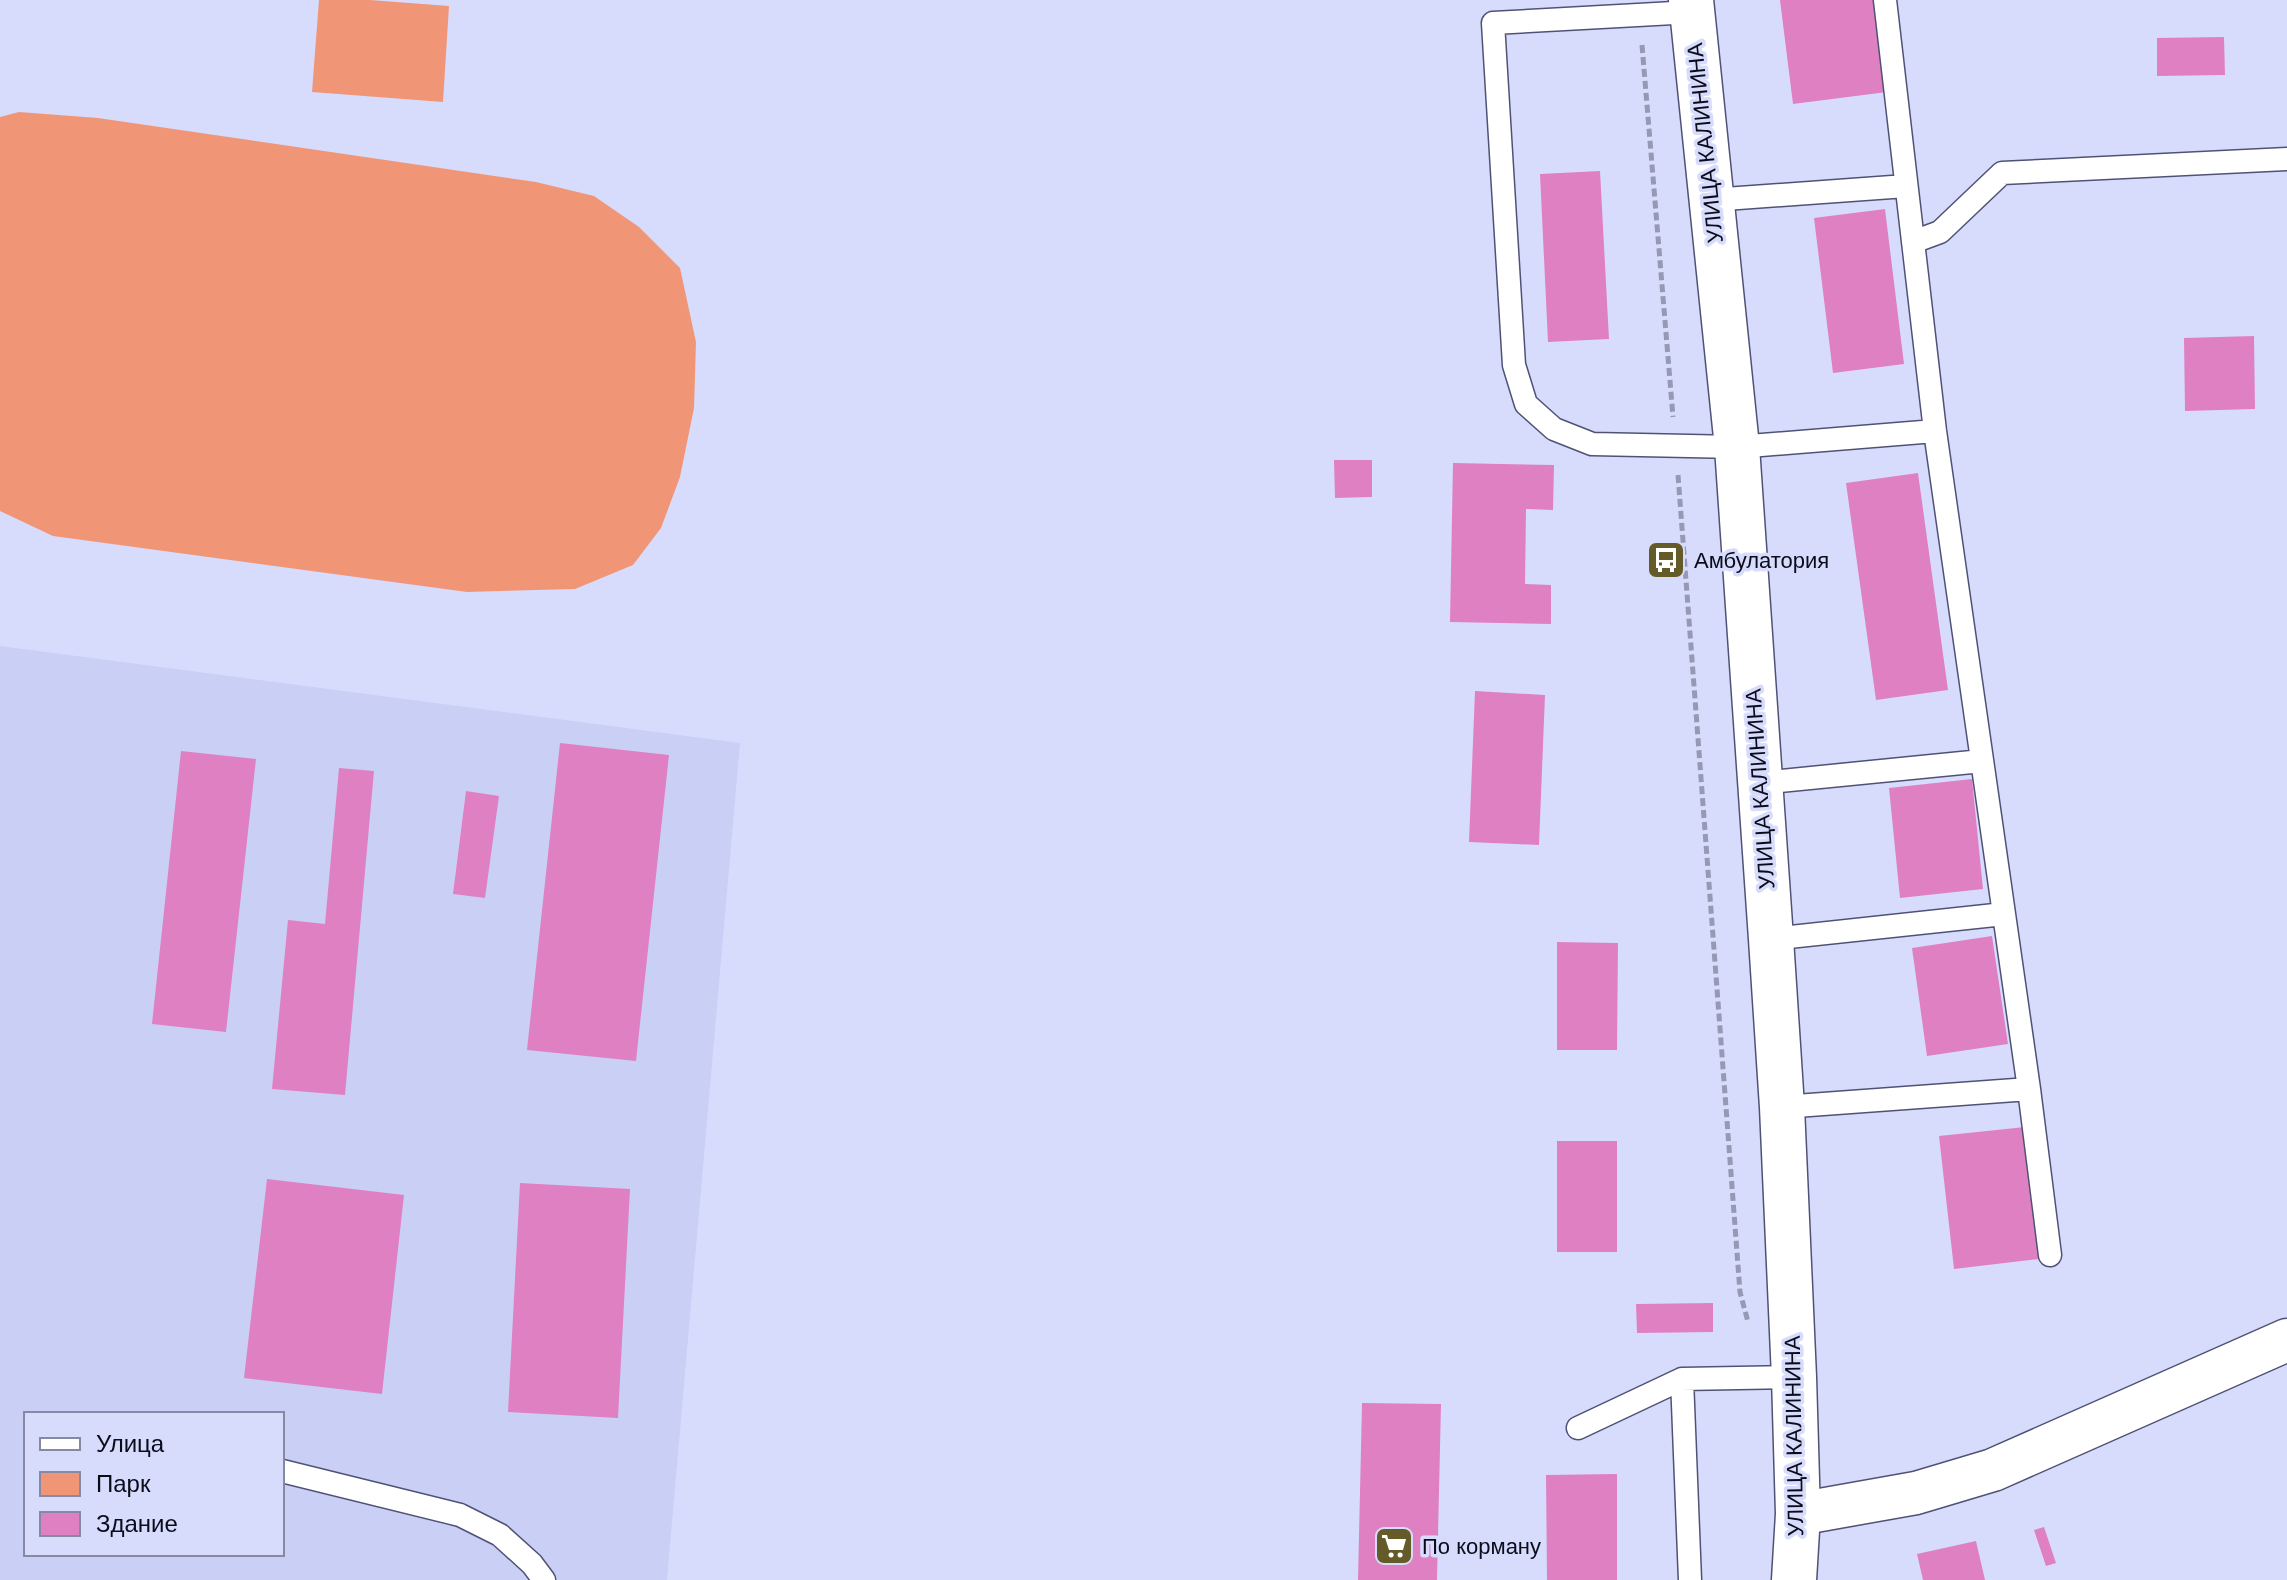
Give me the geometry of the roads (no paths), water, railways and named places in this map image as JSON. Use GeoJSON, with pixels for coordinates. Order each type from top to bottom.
{"type":"FeatureCollection","features":[{"type":"Feature","properties":{"kind":"main road","name":"УЛИЦА КАЛИНИНА"},"geometry":{"type":"LineString","coordinates":[[1691,6],[1737,447],[1782,1107],[1779,1377],[1798,1514],[1794,1580]]}},
{"type":"Feature","properties":{"kind":"street"},"geometry":{"type":"LineString","coordinates":[[1798,1514],[1916,1493],[1993,1470],[2287,1340]]}},
{"type":"Feature","properties":{"kind":"lane"},"geometry":{"type":"LineString","coordinates":[[1885,0],[1935,431],[2050,1255]]}},
{"type":"Feature","properties":{"kind":"lane"},"geometry":{"type":"LineString","coordinates":[[1691,6],[1640,15],[1493,23],[1514,365],[1526,404],[1554,429],[1592,444],[1737,447],[1935,431]]}},
{"type":"Feature","properties":{"kind":"lane"},"geometry":{"type":"LineString","coordinates":[[1913,242],[1940,232],[2002,173],[2287,159]]}},
{"type":"Feature","properties":{"kind":"lane"},"geometry":{"type":"LineString","coordinates":[[1711,200],[1906,186]]}},
{"type":"Feature","properties":{"kind":"lane"},"geometry":{"type":"LineString","coordinates":[[1760,783],[1982,761]]}},
{"type":"Feature","properties":{"kind":"lane"},"geometry":{"type":"LineString","coordinates":[[1771,939],[2004,914]]}},
{"type":"Feature","properties":{"kind":"lane"},"geometry":{"type":"LineString","coordinates":[[1782,1107],[2029,1089]]}},
{"type":"Feature","properties":{"kind":"lane"},"geometry":{"type":"LineString","coordinates":[[1578,1428],[1682,1379],[1779,1377]]}},
{"type":"Feature","properties":{"kind":"lane"},"geometry":{"type":"LineString","coordinates":[[1682,1379],[1690,1580]]}},
{"type":"Feature","properties":{"kind":"lane"},"geometry":{"type":"LineString","coordinates":[[284,1471],[460,1515],[500,1535],[532,1564],[544,1580]]}},
{"type":"Feature","properties":{"kind":"place","name":"Амбулатория"},"geometry":{"type":"Point","coordinates":[1666,560]}},
{"type":"Feature","properties":{"kind":"place","name":"По корману"},"geometry":{"type":"Point","coordinates":[1394,1546]}}]}
